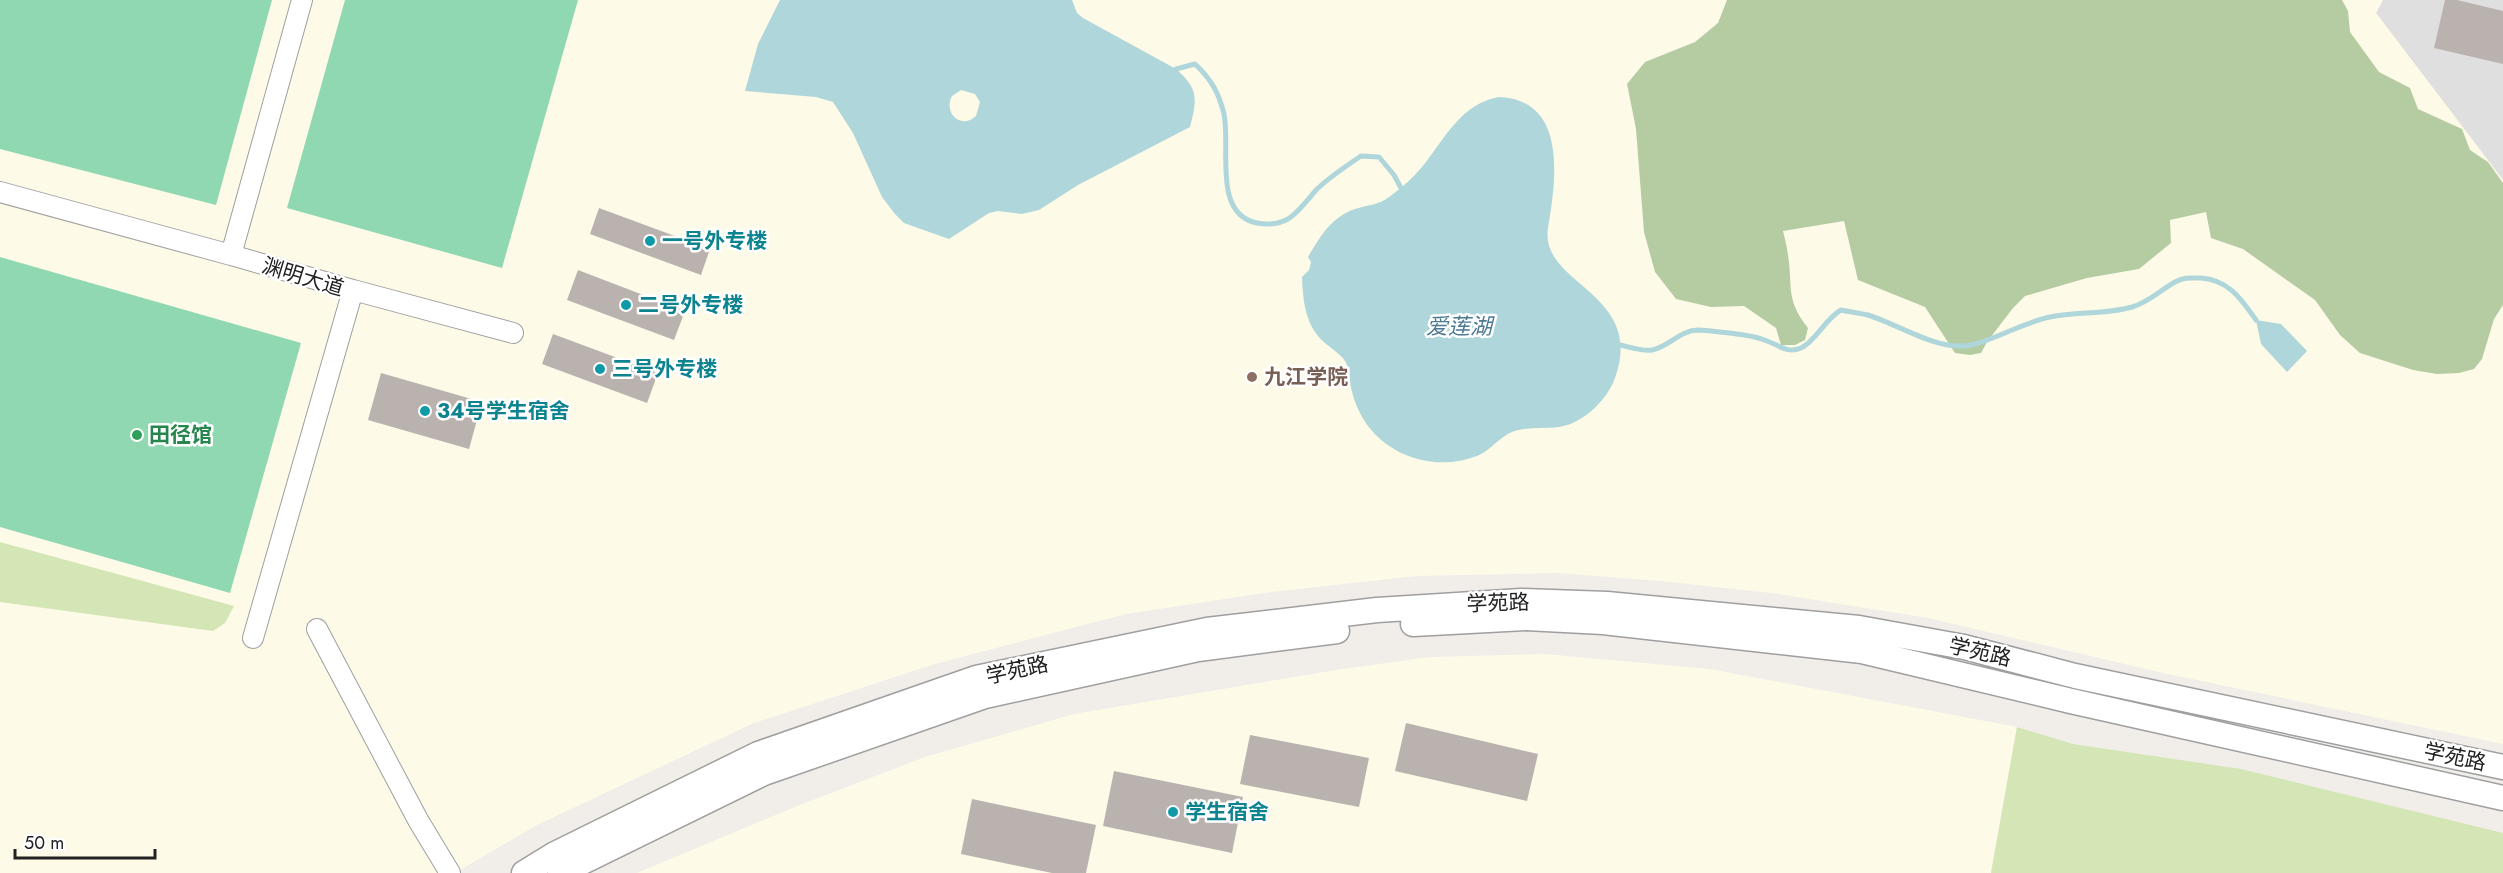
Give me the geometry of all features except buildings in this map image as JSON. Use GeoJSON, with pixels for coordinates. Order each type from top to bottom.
{"type":"FeatureCollection","features":[{"type":"Feature","properties":{"kind":"street"},"geometry":{"type":"LineString","coordinates":[[231,255],[302,0]]}},
{"type":"Feature","properties":{"kind":"street","name":"渊明大道"},"geometry":{"type":"LineString","coordinates":[[0,192],[353,290],[253,638]]}},
{"type":"Feature","properties":{"kind":"street"},"geometry":{"type":"LineString","coordinates":[[353,290],[513,333]]}},
{"type":"Feature","properties":{"kind":"street","name":"学苑路"},"geometry":{"type":"LineString","coordinates":[[524,873],[555,854],[758,754],[976,678],[1207,630],[1377,609],[1521,601],[1607,604],[1859,628],[1964,648],[2075,676],[2503,767]]}},
{"type":"Feature","properties":{"kind":"street","name":"学苑路"},"geometry":{"type":"LineString","coordinates":[[560,873],[764,773],[984,696],[1198,649],[1375,626],[1526,618],[1603,622],[1862,651],[2503,798]]}},
{"type":"Feature","properties":{"kind":"street"},"geometry":{"type":"LineString","coordinates":[[317,629],[418,820],[450,873]]}},
{"type":"Feature","properties":{"kind":"shaded area","name":"九江学院"},"geometry":{"type":"Polygon","coordinates":[[[0,0],[2383,0],[2376,13],[2503,180],[2503,744],[2163,673],[1928,618],[1772,593],[1558,573],[1417,576],[1271,592],[1126,614],[935,664],[754,723],[537,825],[455,873],[0,873],[0,0]]]}},
{"type":"Feature","properties":{"kind":"shaded area"},"geometry":{"type":"Polygon","coordinates":[[[2383,0],[2503,0],[2503,180],[2376,13],[2383,0]]]}},
{"type":"Feature","properties":{"kind":"shaded area"},"geometry":{"type":"Polygon","coordinates":[[[1545,654],[1710,669],[2017,727],[1991,873],[637,873],[797,806],[925,757],[1074,714],[1336,670],[1430,657],[1545,654]]]}},
{"type":"Feature","properties":{"kind":"green space"},"geometry":{"type":"Polygon","coordinates":[[[0,0],[272,0],[216,205],[0,149],[0,0]]]}},
{"type":"Feature","properties":{"kind":"green space"},"geometry":{"type":"Polygon","coordinates":[[[345,0],[578,0],[502,268],[287,208],[345,0]]]}},
{"type":"Feature","properties":{"kind":"green space"},"geometry":{"type":"Polygon","coordinates":[[[1727,0],[2342,0],[2348,11],[2350,32],[2379,72],[2410,88],[2418,109],[2462,129],[2470,150],[2488,162],[2503,183],[2503,305],[2494,319],[2482,359],[2474,369],[2459,373],[2437,374],[2413,370],[2360,353],[2340,335],[2315,300],[2243,249],[2211,238],[2206,212],[2170,220],[2171,243],[2139,269],[2087,278],[2025,296],[2013,308],[1981,353],[1970,355],[1955,353],[1925,307],[1858,280],[1844,221],[1783,231],[1788,252],[1793,301],[1808,328],[1805,340],[1795,345],[1781,345],[1776,328],[1744,306],[1711,307],[1676,299],[1655,272],[1644,232],[1636,129],[1627,84],[1645,62],[1695,42],[1718,23],[1727,0]]]}},
{"type":"Feature","properties":{"kind":"green space","name":"田径馆"},"geometry":{"type":"Polygon","coordinates":[[[0,257],[301,343],[230,593],[0,527],[0,257]]]}},
{"type":"Feature","properties":{"kind":"green space"},"geometry":{"type":"Polygon","coordinates":[[[0,542],[234,606],[225,623],[213,631],[0,602],[0,542]]]}},
{"type":"Feature","properties":{"kind":"green space"},"geometry":{"type":"Polygon","coordinates":[[[2017,727],[2073,744],[2241,769],[2503,833],[2503,873],[1991,873],[2017,727]]]}},
{"type":"Feature","properties":{"kind":"water"},"geometry":{"type":"Polygon","coordinates":[[[780,0],[1072,0],[1077,13],[1083,18],[1176,69],[1189,83],[1195,102],[1190,127],[1078,185],[1039,210],[1022,214],[998,211],[989,213],[949,239],[904,223],[895,214],[882,197],[853,133],[833,102],[816,97],[745,91],[758,44],[780,0]],[[961,90],[952,96],[950,108],[955,118],[965,121],[976,116],[980,102],[975,94],[961,90]]]}},
{"type":"Feature","properties":{"kind":"water","name":"爱莲湖"},"geometry":{"type":"Polygon","coordinates":[[[1499,97],[1521,102],[1537,112],[1547,127],[1554,166],[1548,228],[1550,247],[1559,263],[1605,308],[1616,326],[1621,349],[1611,386],[1586,416],[1559,427],[1513,431],[1477,456],[1460,461],[1427,461],[1395,450],[1369,428],[1355,402],[1349,369],[1341,356],[1318,336],[1309,321],[1304,304],[1302,277],[1309,270],[1311,262],[1308,257],[1333,222],[1355,209],[1385,200],[1418,172],[1465,113],[1486,100],[1499,97]]]}},
{"type":"Feature","properties":{"kind":"water"},"geometry":{"type":"Polygon","coordinates":[[[2256,320],[2281,324],[2307,351],[2287,372],[2261,344],[2256,320]]]}},
{"type":"Feature","properties":{"kind":"waterway"},"geometry":{"type":"LineString","coordinates":[[1176,69],[1195,64],[1206,75],[1220,99],[1226,128],[1226,178],[1234,207],[1243,217],[1265,224],[1288,219],[1317,189],[1361,156],[1379,157],[1394,175],[1401,188]]}},
{"type":"Feature","properties":{"kind":"waterway"},"geometry":{"type":"LineString","coordinates":[[1616,344],[1639,350],[1652,350],[1686,333],[1698,330],[1750,336],[1796,350],[1806,345],[1841,310],[1868,315],[1940,343],[1963,346],[2050,317],[2132,307],[2181,279],[2191,278],[2211,280],[2227,287],[2256,320]]}},
{"type":"Feature","properties":{"kind":"place","name":"一号外专楼"},"geometry":{"type":"Point","coordinates":[650,241]}},
{"type":"Feature","properties":{"kind":"place","name":"二号外专楼"},"geometry":{"type":"Point","coordinates":[626,305]}},
{"type":"Feature","properties":{"kind":"place","name":"三号外专楼"},"geometry":{"type":"Point","coordinates":[600,369]}},
{"type":"Feature","properties":{"kind":"place","name":"九江学院"},"geometry":{"type":"Point","coordinates":[1252,377]}},
{"type":"Feature","properties":{"kind":"place","name":"34号学生宿舍"},"geometry":{"type":"Point","coordinates":[425,411]}},
{"type":"Feature","properties":{"kind":"place","name":"田径馆"},"geometry":{"type":"Point","coordinates":[137,435]}},
{"type":"Feature","properties":{"kind":"place","name":"学生宿舍"},"geometry":{"type":"Point","coordinates":[1173,812]}}]}
